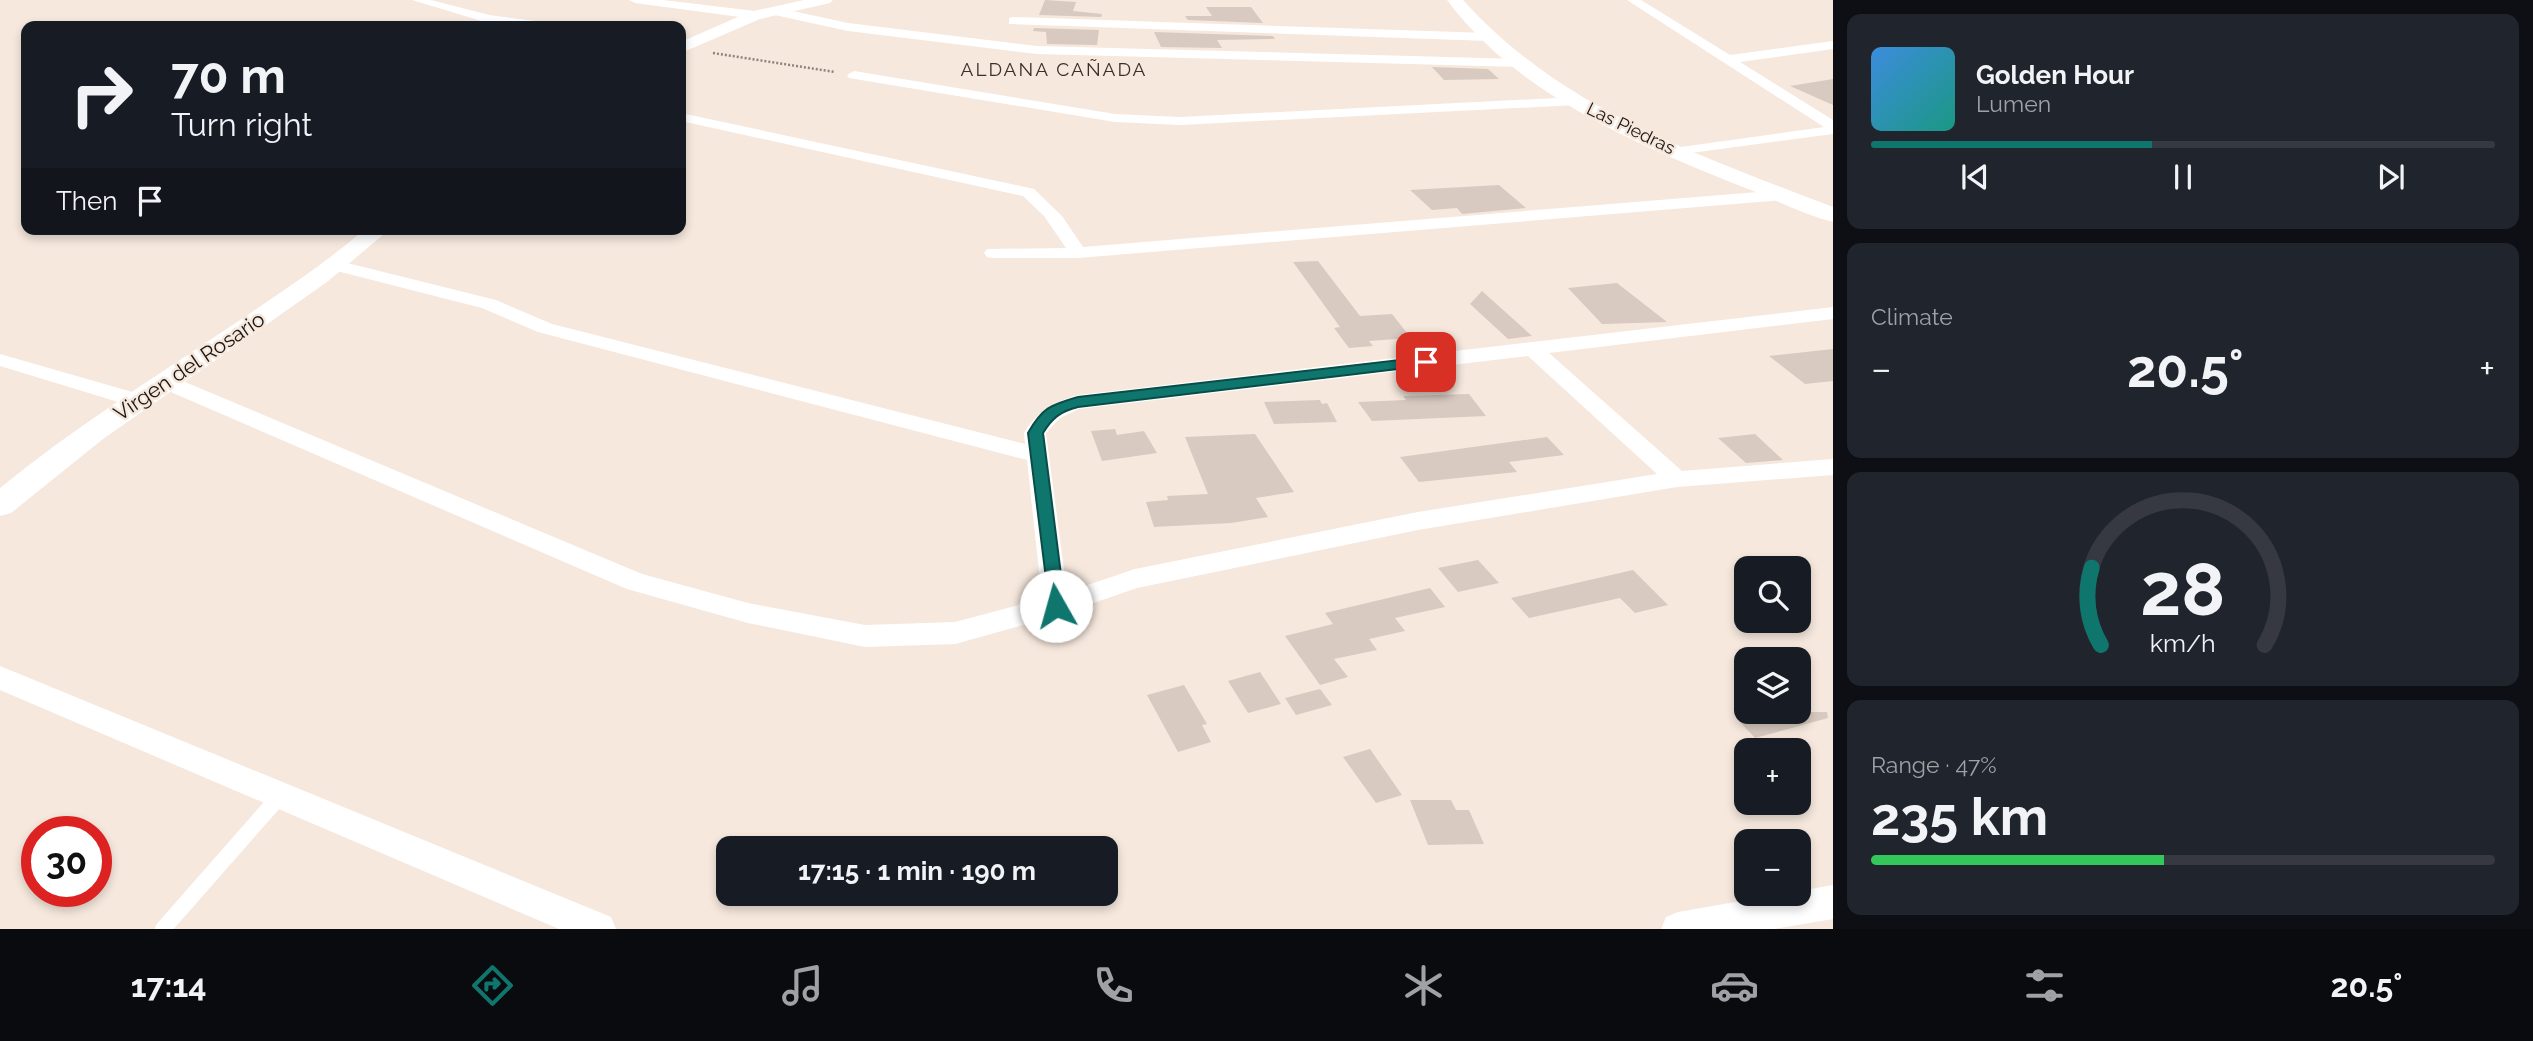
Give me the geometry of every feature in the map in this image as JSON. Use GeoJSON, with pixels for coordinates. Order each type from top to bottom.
{"type":"FeatureCollection","features":[{"type":"Feature","properties":{"kind":"street"},"geometry":{"type":"LineString","coordinates":[[418,0],[504,21]]}},
{"type":"Feature","properties":{"kind":"street"},"geometry":{"type":"LineString","coordinates":[[635,0],[755,15]]}},
{"type":"Feature","properties":{"kind":"street"},"geometry":{"type":"LineString","coordinates":[[686,46],[755,15],[825,0]]}},
{"type":"Feature","properties":{"kind":"street","name":"Las Piedras"},"geometry":{"type":"LineString","coordinates":[[1455,0],[1488,37],[1576,101],[1681,152],[1833,215]]}},
{"type":"Feature","properties":{"kind":"street"},"geometry":{"type":"LineString","coordinates":[[1633,0],[1730,59],[1833,128]]}},
{"type":"Feature","properties":{"kind":"street"},"geometry":{"type":"LineString","coordinates":[[774,11],[848,27],[1037,50],[1521,63]]}},
{"type":"Feature","properties":{"kind":"street"},"geometry":{"type":"LineString","coordinates":[[1013,21],[1488,37]]}},
{"type":"Feature","properties":{"kind":"street"},"geometry":{"type":"LineString","coordinates":[[1730,59],[1833,46]]}},
{"type":"Feature","properties":{"kind":"street"},"geometry":{"type":"LineString","coordinates":[[853,75],[1115,118],[1180,121],[1576,101]]}},
{"type":"Feature","properties":{"kind":"street"},"geometry":{"type":"LineString","coordinates":[[686,118],[1028,192],[1045,204],[1063,226],[1078,253]]}},
{"type":"Feature","properties":{"kind":"street"},"geometry":{"type":"LineString","coordinates":[[1681,152],[1833,128]]}},
{"type":"Feature","properties":{"kind":"street"},"geometry":{"type":"LineString","coordinates":[[993,253],[1078,253],[1783,195]]}},
{"type":"Feature","properties":{"kind":"street","name":"Virgen del Rosario"},"geometry":{"type":"LineString","coordinates":[[0,505],[41,470],[335,265],[372,235]]}},
{"type":"Feature","properties":{"kind":"street"},"geometry":{"type":"LineString","coordinates":[[335,265],[489,304],[545,328],[1038,455]]}},
{"type":"Feature","properties":{"kind":"street"},"geometry":{"type":"LineString","coordinates":[[1056,606],[1035,433],[1045,416],[1061,407],[1078,402],[1833,313]]}},
{"type":"Feature","properties":{"kind":"street"},"geometry":{"type":"LineString","coordinates":[[1533,349],[1677,479]]}},
{"type":"Feature","properties":{"kind":"street"},"geometry":{"type":"LineString","coordinates":[[0,359],[138,401]]}},
{"type":"Feature","properties":{"kind":"street"},"geometry":{"type":"LineString","coordinates":[[166,382],[636,582],[748,613],[865,636],[955,633],[1056,606],[1135,579],[1418,521],[1677,479],[1833,467]]}},
{"type":"Feature","properties":{"kind":"street"},"geometry":{"type":"LineString","coordinates":[[0,678],[599,929]]}},
{"type":"Feature","properties":{"kind":"street"},"geometry":{"type":"LineString","coordinates":[[1678,929],[1833,902]]}},
{"type":"Feature","properties":{"kind":"lane"},"geometry":{"type":"LineString","coordinates":[[163,929],[279,797]]}},
{"type":"Feature","properties":{"kind":"path"},"geometry":{"type":"LineString","coordinates":[[686,49],[853,75]]}},
{"type":"Feature","properties":{"kind":"building"},"geometry":{"type":"Polygon","coordinates":[[[1045,0],[1076,2],[1073,11],[1102,14],[1101,17],[1039,15],[1045,0]]]}},
{"type":"Feature","properties":{"kind":"building"},"geometry":{"type":"Polygon","coordinates":[[[1206,7],[1251,7],[1263,23],[1188,20],[1185,16],[1212,16],[1206,7]]]}},
{"type":"Feature","properties":{"kind":"building"},"geometry":{"type":"Polygon","coordinates":[[[1034,28],[1099,30],[1097,45],[1047,44],[1046,32],[1033,31],[1034,28]]]}},
{"type":"Feature","properties":{"kind":"building"},"geometry":{"type":"Polygon","coordinates":[[[1154,32],[1273,36],[1275,39],[1217,40],[1222,48],[1161,47],[1154,32]]]}},
{"type":"Feature","properties":{"kind":"building"},"geometry":{"type":"Polygon","coordinates":[[[1432,67],[1488,69],[1499,79],[1444,80],[1432,67]]]}},
{"type":"Feature","properties":{"kind":"building"},"geometry":{"type":"Polygon","coordinates":[[[1833,79],[1833,105],[1790,86],[1833,79]]]}},
{"type":"Feature","properties":{"kind":"building"},"geometry":{"type":"Polygon","coordinates":[[[1499,185],[1526,208],[1462,214],[1457,208],[1432,210],[1410,190],[1499,185]]]}},
{"type":"Feature","properties":{"kind":"building"},"geometry":{"type":"Polygon","coordinates":[[[1318,261],[1360,316],[1392,314],[1411,338],[1369,341],[1373,346],[1349,348],[1334,328],[1340,327],[1293,262],[1318,261]]]}},
{"type":"Feature","properties":{"kind":"building"},"geometry":{"type":"Polygon","coordinates":[[[1617,283],[1667,322],[1602,324],[1568,288],[1617,283]]]}},
{"type":"Feature","properties":{"kind":"building"},"geometry":{"type":"Polygon","coordinates":[[[1482,291],[1532,336],[1508,339],[1470,304],[1482,291]]]}},
{"type":"Feature","properties":{"kind":"building"},"geometry":{"type":"Polygon","coordinates":[[[1833,349],[1833,381],[1805,384],[1769,356],[1833,349]]]}},
{"type":"Feature","properties":{"kind":"building"},"geometry":{"type":"Polygon","coordinates":[[[1469,394],[1486,416],[1372,421],[1358,402],[1406,400],[1403,396],[1469,394]]]}},
{"type":"Feature","properties":{"kind":"building"},"geometry":{"type":"Polygon","coordinates":[[[1320,400],[1322,404],[1327,403],[1337,422],[1274,424],[1264,402],[1320,400]]]}},
{"type":"Feature","properties":{"kind":"building"},"geometry":{"type":"Polygon","coordinates":[[[1115,429],[1117,435],[1144,431],[1157,453],[1102,461],[1091,431],[1115,429]]]}},
{"type":"Feature","properties":{"kind":"building"},"geometry":{"type":"Polygon","coordinates":[[[1255,434],[1294,492],[1256,498],[1268,517],[1231,523],[1154,527],[1146,502],[1168,500],[1167,496],[1208,494],[1185,437],[1255,434]]]}},
{"type":"Feature","properties":{"kind":"building"},"geometry":{"type":"Polygon","coordinates":[[[1755,434],[1783,460],[1746,463],[1718,438],[1755,434]]]}},
{"type":"Feature","properties":{"kind":"building"},"geometry":{"type":"Polygon","coordinates":[[[1547,437],[1564,455],[1509,462],[1517,472],[1419,482],[1400,457],[1547,437]]]}},
{"type":"Feature","properties":{"kind":"building"},"geometry":{"type":"Polygon","coordinates":[[[1478,560],[1499,583],[1458,592],[1438,568],[1478,560]]]}},
{"type":"Feature","properties":{"kind":"building"},"geometry":{"type":"Polygon","coordinates":[[[1633,570],[1668,605],[1635,613],[1620,598],[1529,618],[1511,598],[1633,570]]]}},
{"type":"Feature","properties":{"kind":"building"},"geometry":{"type":"Polygon","coordinates":[[[1430,588],[1445,607],[1395,618],[1405,631],[1369,639],[1377,650],[1334,659],[1348,677],[1320,685],[1285,636],[1333,624],[1325,613],[1430,588]]]}},
{"type":"Feature","properties":{"kind":"building"},"geometry":{"type":"Polygon","coordinates":[[[1260,672],[1281,704],[1248,713],[1228,681],[1260,672]]]}},
{"type":"Feature","properties":{"kind":"building"},"geometry":{"type":"Polygon","coordinates":[[[1184,685],[1207,724],[1202,725],[1211,742],[1178,752],[1147,695],[1184,685]]]}},
{"type":"Feature","properties":{"kind":"building"},"geometry":{"type":"Polygon","coordinates":[[[1320,689],[1332,705],[1296,715],[1285,698],[1320,689]]]}},
{"type":"Feature","properties":{"kind":"building"},"geometry":{"type":"Polygon","coordinates":[[[1811,712],[1827,712],[1828,718],[1811,723],[1811,712]]]}},
{"type":"Feature","properties":{"kind":"building"},"geometry":{"type":"Polygon","coordinates":[[[1742,724],[1806,724],[1755,738],[1742,724]]]}},
{"type":"Feature","properties":{"kind":"building"},"geometry":{"type":"Polygon","coordinates":[[[1370,749],[1402,795],[1376,803],[1343,757],[1370,749]]]}},
{"type":"Feature","properties":{"kind":"building"},"geometry":{"type":"Polygon","coordinates":[[[1410,800],[1451,800],[1456,810],[1469,810],[1484,844],[1428,845],[1410,800]]]}},
{"type":"Feature","properties":{"kind":"district","name":"ALDANA CAÑADA"},"geometry":{"type":"Point","coordinates":[1054,69]}},
{"type":"Feature","properties":{"kind":"route"},"geometry":{"type":"LineString","coordinates":[[1056,606],[1035,433],[1045,416],[1078,402],[1426,362]]}}]}
